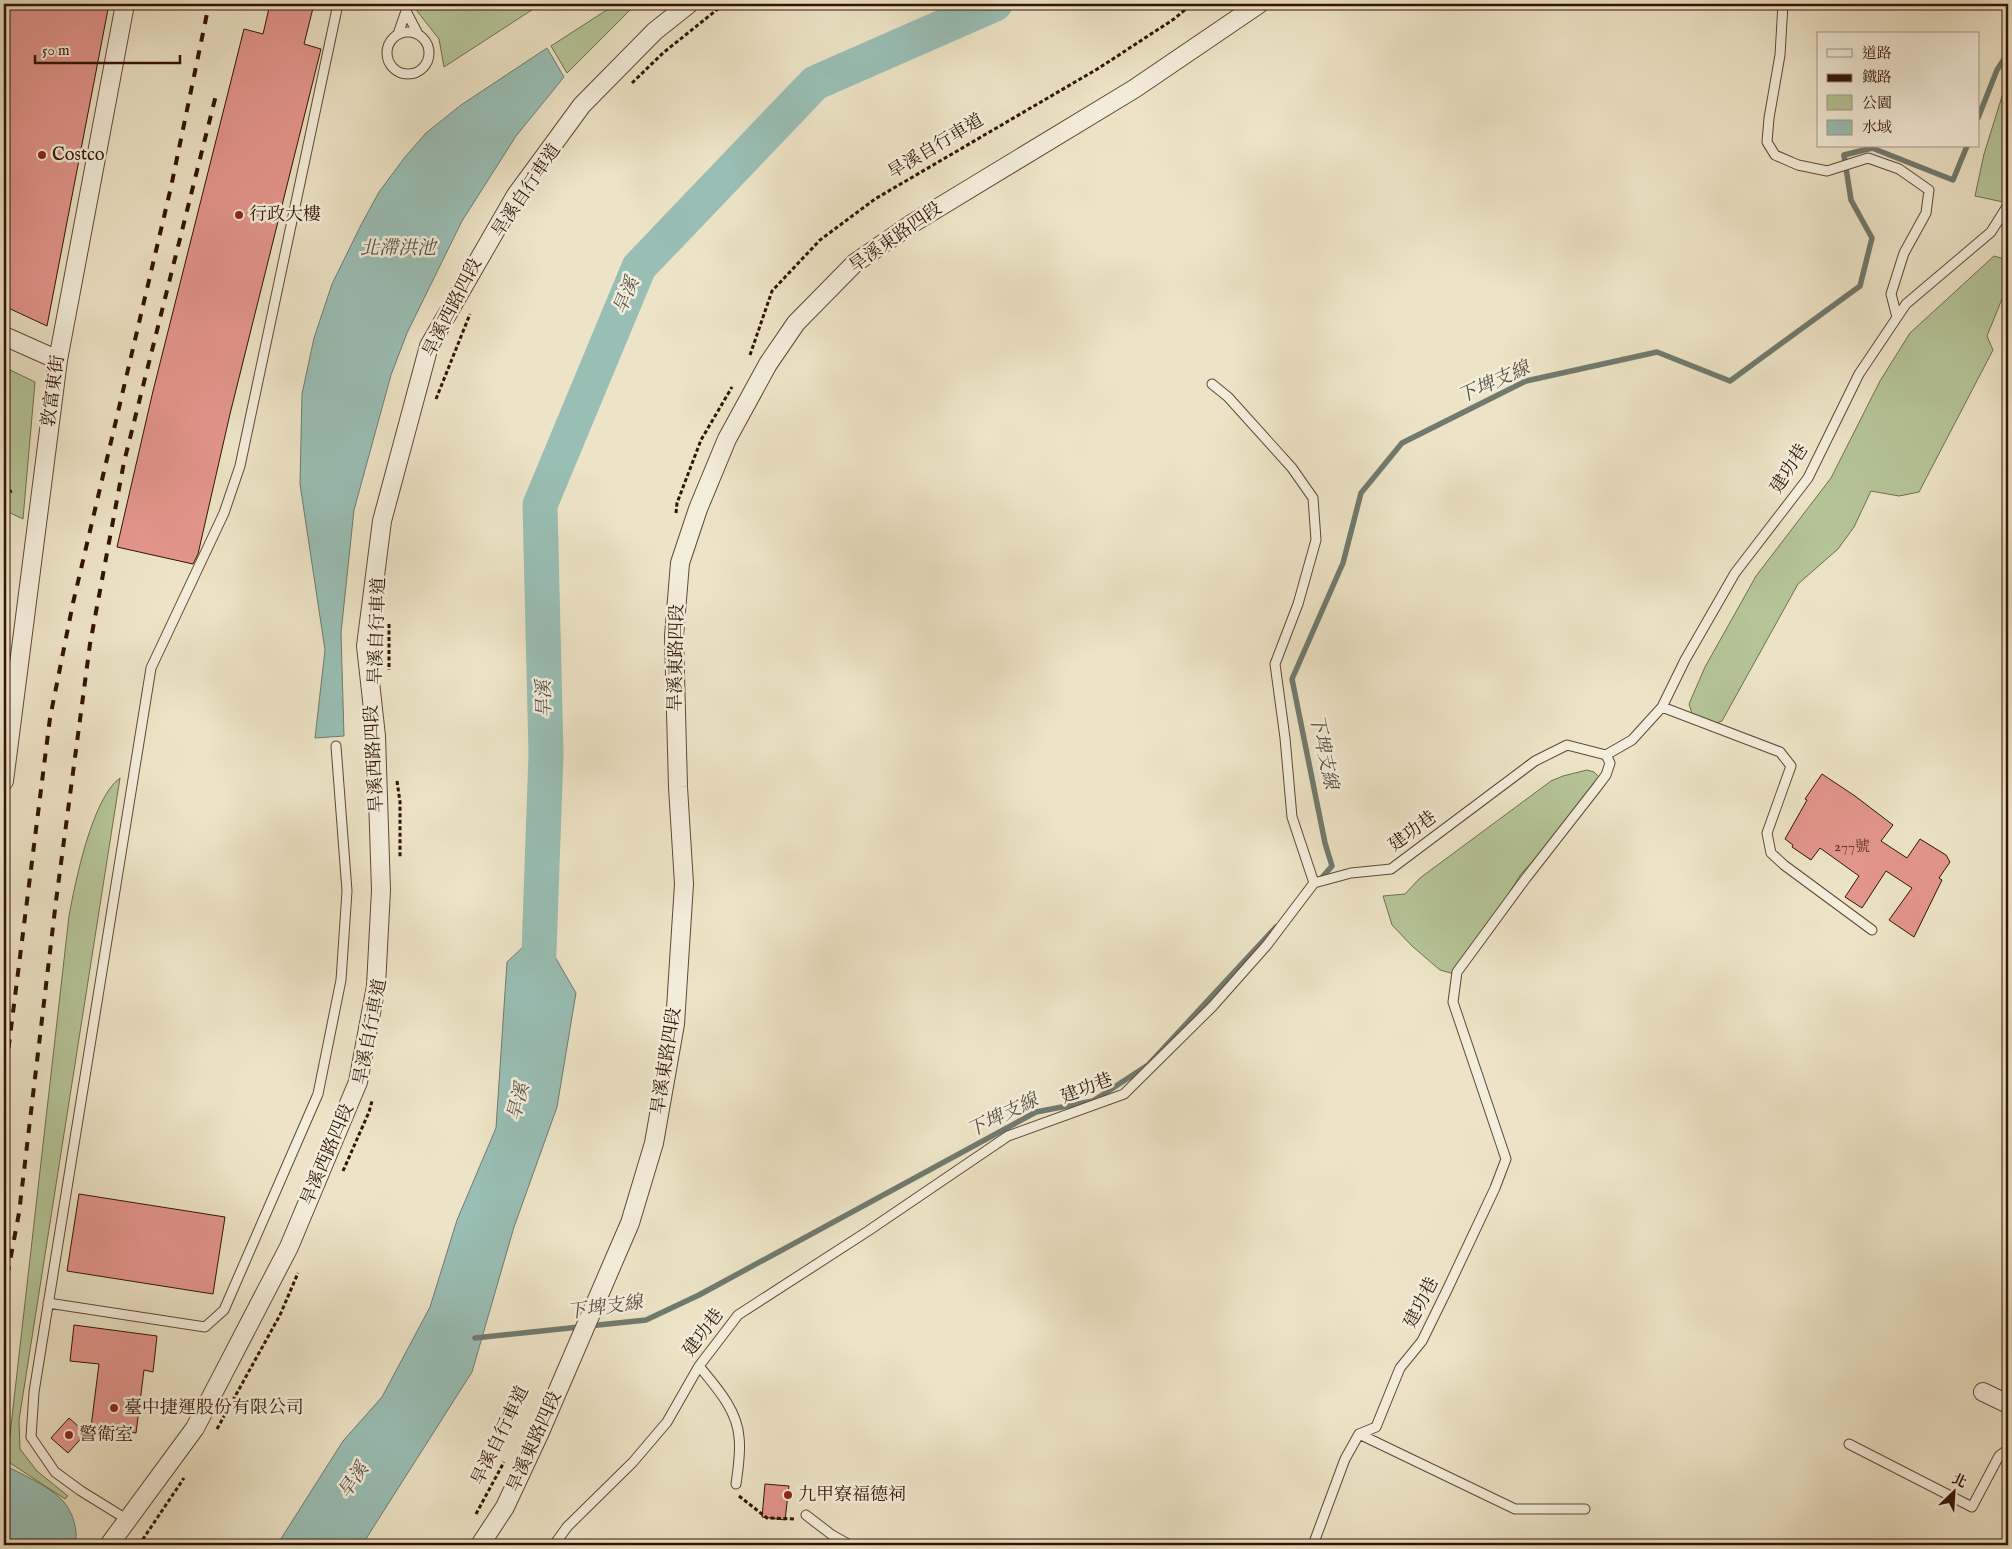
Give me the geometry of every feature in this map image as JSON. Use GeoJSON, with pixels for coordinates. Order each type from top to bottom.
{"type":"FeatureCollection","features":[{"type":"Feature","properties":{"kind":"street","name":"敦富東街"},"geometry":{"type":"LineString","coordinates":[[4,781],[58,360],[125,4]]}},
{"type":"Feature","properties":{"kind":"street","name":"旱溪西路四段"},"geometry":{"type":"LineString","coordinates":[[110,1545],[195,1428],[289,1247],[358,1082],[376,986],[381,890],[376,736],[366,646],[382,522],[429,346],[516,195],[582,105],[655,31],[689,4]]}},
{"type":"Feature","properties":{"kind":"street","name":"旱溪東路四段"},"geometry":{"type":"LineString","coordinates":[[480,1545],[505,1507],[630,1223],[654,1143],[674,1024],[684,884],[678,787],[674,636],[680,563],[698,509],[727,439],[768,364],[796,323],[855,263],[913,224],[1134,89],[1259,4]]}},
{"type":"Feature","properties":{"kind":"street"},"geometry":{"type":"LineString","coordinates":[[4,336],[58,360]]}},
{"type":"Feature","properties":{"kind":"street"},"geometry":{"type":"LineString","coordinates":[[1983,1392],[2008,1404]]}},
{"type":"Feature","properties":{"kind":"lane"},"geometry":{"type":"LineString","coordinates":[[128,1520],[55,1472],[31,1437],[34,1392],[151,668],[224,513],[240,466],[338,4]]}},
{"type":"Feature","properties":{"kind":"lane"},"geometry":{"type":"LineString","coordinates":[[1784,4],[1780,55],[1769,118],[1767,142],[1775,154],[1798,165],[1827,171],[1868,158],[1899,169],[1929,190],[1926,213],[1904,253],[1891,294],[1897,317]]}},
{"type":"Feature","properties":{"kind":"lane"},"geometry":{"type":"LineString","coordinates":[[407,7],[418,34],[428,44],[429,58],[421,69],[408,74],[395,69],[388,58],[389,45],[398,34],[407,7]]}},
{"type":"Feature","properties":{"kind":"lane"},"geometry":{"type":"LineString","coordinates":[[398,34],[411,32],[418,34]]}},
{"type":"Feature","properties":{"kind":"lane","name":"建功巷"},"geometry":{"type":"LineString","coordinates":[[554,1545],[566,1527],[633,1462],[667,1422],[699,1366],[738,1314],[868,1231],[1008,1136],[1124,1094],[1212,1007],[1267,945],[1314,884],[1350,873],[1391,869],[1535,761],[1567,745],[1606,755],[1632,740],[1662,706],[1685,660],[1735,573],[1808,478],[1859,374],[1906,304],[1990,232],[2008,205]]}},
{"type":"Feature","properties":{"kind":"lane"},"geometry":{"type":"LineString","coordinates":[[1212,384],[1228,397],[1292,468],[1313,498],[1316,540],[1298,604],[1276,664],[1292,817],[1314,884]]}},
{"type":"Feature","properties":{"kind":"lane"},"geometry":{"type":"LineString","coordinates":[[1662,706],[1780,752],[1791,766],[1768,833],[1771,853],[1784,865],[1872,930]]}},
{"type":"Feature","properties":{"kind":"lane"},"geometry":{"type":"LineString","coordinates":[[48,1303],[205,1327],[224,1310],[318,1094],[341,980],[347,891],[336,746]]}},
{"type":"Feature","properties":{"kind":"lane","name":"建功巷"},"geometry":{"type":"LineString","coordinates":[[1313,1545],[1346,1459],[1359,1434],[1376,1427],[1400,1368],[1422,1341],[1495,1188],[1506,1159],[1453,1002],[1457,972],[1526,878],[1606,775],[1610,763],[1606,755]]}},
{"type":"Feature","properties":{"kind":"lane"},"geometry":{"type":"LineString","coordinates":[[699,1366],[719,1390],[736,1421],[740,1437],[736,1484]]}},
{"type":"Feature","properties":{"kind":"lane"},"geometry":{"type":"LineString","coordinates":[[1359,1434],[1515,1508],[1585,1509]]}},
{"type":"Feature","properties":{"kind":"lane"},"geometry":{"type":"LineString","coordinates":[[1849,1444],[1972,1507],[1999,1456],[2008,1449]]}},
{"type":"Feature","properties":{"kind":"lane"},"geometry":{"type":"LineString","coordinates":[[806,1515],[832,1535],[850,1545]]}},
{"type":"Feature","properties":{"kind":"path"},"geometry":{"type":"LineString","coordinates":[[628,87],[663,53],[724,4]]}},
{"type":"Feature","properties":{"kind":"path","name":"旱溪自行車道"},"geometry":{"type":"LineString","coordinates":[[749,359],[772,291],[820,240],[876,199],[1099,68],[1174,19],[1192,4]]}},
{"type":"Feature","properties":{"kind":"path"},"geometry":{"type":"LineString","coordinates":[[432,407],[471,312]]}},
{"type":"Feature","properties":{"kind":"path"},"geometry":{"type":"LineString","coordinates":[[674,522],[677,503],[701,440],[734,383]]}},
{"type":"Feature","properties":{"kind":"path"},"geometry":{"type":"LineString","coordinates":[[4,493],[12,491]]}},
{"type":"Feature","properties":{"kind":"path","name":"旱溪自行車道"},"geometry":{"type":"LineString","coordinates":[[389,616],[389,676]]}},
{"type":"Feature","properties":{"kind":"path"},"geometry":{"type":"LineString","coordinates":[[396,773],[400,802],[400,864]]}},
{"type":"Feature","properties":{"kind":"path","name":"旱溪自行車道"},"geometry":{"type":"LineString","coordinates":[[340,1176],[369,1112],[373,1095]]}},
{"type":"Feature","properties":{"kind":"path"},"geometry":{"type":"LineString","coordinates":[[212,1436],[280,1315],[299,1272]]}},
{"type":"Feature","properties":{"kind":"path","name":"旱溪自行車道"},"geometry":{"type":"LineString","coordinates":[[472,1521],[507,1456]]}},
{"type":"Feature","properties":{"kind":"path"},"geometry":{"type":"LineString","coordinates":[[138,1545],[185,1475]]}},
{"type":"Feature","properties":{"kind":"path"},"geometry":{"type":"LineString","coordinates":[[736,1484],[740,1498],[767,1518],[800,1520],[806,1515]]}},
{"type":"Feature","properties":{"kind":"green space"},"geometry":{"type":"Polygon","coordinates":[[[418,4],[541,4],[444,67],[439,39],[417,11],[418,4]]]}},
{"type":"Feature","properties":{"kind":"green space"},"geometry":{"type":"Polygon","coordinates":[[[616,4],[636,4],[567,73],[551,46],[616,4]]]}},
{"type":"Feature","properties":{"kind":"green space"},"geometry":{"type":"Polygon","coordinates":[[[2008,77],[2008,203],[1975,196],[1984,154],[2008,77]]]}},
{"type":"Feature","properties":{"kind":"green space"},"geometry":{"type":"Polygon","coordinates":[[[1994,256],[2008,260],[2008,284],[1987,336],[1993,350],[1919,492],[1899,496],[1871,491],[1854,527],[1838,549],[1798,584],[1722,721],[1713,724],[1693,717],[1689,704],[1705,667],[1756,576],[1831,478],[1880,381],[1910,333],[1994,256]]]}},
{"type":"Feature","properties":{"kind":"green space"},"geometry":{"type":"Polygon","coordinates":[[[4,367],[35,382],[23,519],[4,510],[4,367]]]}},
{"type":"Feature","properties":{"kind":"green space"},"geometry":{"type":"Polygon","coordinates":[[[1587,770],[1594,772],[1599,777],[1573,817],[1521,874],[1458,975],[1440,970],[1412,946],[1392,925],[1383,896],[1405,894],[1420,878],[1551,781],[1587,770]]]}},
{"type":"Feature","properties":{"kind":"green space"},"geometry":{"type":"Polygon","coordinates":[[[120,778],[19,1420],[20,1449],[37,1471],[68,1496],[65,1499],[7,1461],[69,916],[80,863],[93,822],[110,788],[120,778]]]}},
{"type":"Feature","properties":{"kind":"water","name":"北滯洪池"},"geometry":{"type":"Polygon","coordinates":[[[547,48],[564,77],[516,136],[462,221],[407,333],[391,375],[354,510],[341,633],[344,736],[315,738],[325,650],[300,484],[302,394],[314,338],[332,284],[379,192],[426,133],[461,105],[547,48]]]}},
{"type":"Feature","properties":{"kind":"water"},"geometry":{"type":"Polygon","coordinates":[[[540,931],[576,993],[557,1107],[514,1227],[472,1372],[362,1545],[277,1545],[343,1441],[382,1397],[430,1307],[457,1220],[496,1128],[507,962],[540,931]]]}},
{"type":"Feature","properties":{"kind":"water"},"geometry":{"type":"Polygon","coordinates":[[[4,1465],[41,1485],[65,1503],[75,1527],[75,1545],[4,1545],[4,1465]]]}},
{"type":"Feature","properties":{"kind":"building","name":"Costco"},"geometry":{"type":"Polygon","coordinates":[[[4,4],[109,4],[47,326],[4,306],[4,4]]]}},
{"type":"Feature","properties":{"kind":"building","name":"行政大樓"},"geometry":{"type":"Polygon","coordinates":[[[270,4],[314,4],[304,44],[321,49],[230,414],[198,554],[193,564],[117,547],[153,391],[244,29],[263,34],[270,4]]]}},
{"type":"Feature","properties":{"kind":"building"},"geometry":{"type":"Polygon","coordinates":[[[1822,774],[1893,825],[1881,841],[1907,858],[1920,839],[1946,855],[1950,862],[1939,878],[1942,880],[1914,937],[1889,920],[1912,888],[1886,871],[1862,908],[1845,897],[1859,876],[1820,848],[1811,860],[1792,847],[1793,845],[1785,839],[1807,800],[1805,799],[1822,774]]]}},
{"type":"Feature","properties":{"kind":"building"},"geometry":{"type":"Polygon","coordinates":[[[79,1194],[225,1217],[213,1294],[67,1271],[79,1194]]]}},
{"type":"Feature","properties":{"kind":"building"},"geometry":{"type":"Polygon","coordinates":[[[74,1325],[157,1336],[153,1372],[144,1370],[136,1433],[91,1427],[99,1364],[70,1361],[74,1325]]]}},
{"type":"Feature","properties":{"kind":"building","name":"警衛室"},"geometry":{"type":"Polygon","coordinates":[[[69,1418],[86,1433],[68,1453],[51,1438],[69,1418]]]}},
{"type":"Feature","properties":{"kind":"building"},"geometry":{"type":"Polygon","coordinates":[[[765,1484],[789,1486],[785,1520],[762,1517],[765,1484]]]}},
{"type":"Feature","properties":{"kind":"waterway","name":"旱溪"},"geometry":{"type":"LineString","coordinates":[[538,980],[546,754],[540,505],[639,267],[815,83],[995,4]]}},
{"type":"Feature","properties":{"kind":"waterway","name":"下埤支線"},"geometry":{"type":"LineString","coordinates":[[1980,113],[1997,70],[2008,53]]}},
{"type":"Feature","properties":{"kind":"waterway","name":"下埤支線"},"geometry":{"type":"LineString","coordinates":[[1318,882],[1332,866],[1325,843],[1292,679],[1343,563],[1361,493],[1402,443],[1526,381],[1657,352],[1730,381],[1860,286],[1872,238],[1851,200],[1844,155],[1872,148]]}},
{"type":"Feature","properties":{"kind":"waterway","name":"下埤支線"},"geometry":{"type":"LineString","coordinates":[[1872,148],[1953,180],[1966,148]]}},
{"type":"Feature","properties":{"kind":"waterway","name":"下埤支線"},"geometry":{"type":"LineString","coordinates":[[475,1338],[646,1320],[699,1295],[1036,1112],[1093,1101],[1148,1065],[1276,927]]}},
{"type":"Feature","properties":{"kind":"railway"},"geometry":{"type":"LineString","coordinates":[[4,1084],[50,718],[73,603],[171,187],[209,4]]}},
{"type":"Feature","properties":{"kind":"railway"},"geometry":{"type":"LineString","coordinates":[[4,1293],[19,1213],[56,901],[90,644],[124,462],[217,91]]}},
{"type":"Feature","properties":{"kind":"place","name":"Costco"},"geometry":{"type":"Point","coordinates":[42,155]}},
{"type":"Feature","properties":{"kind":"place","name":"行政大樓"},"geometry":{"type":"Point","coordinates":[239,215]}},
{"type":"Feature","properties":{"kind":"place","name":"臺中捷運股份有限公司"},"geometry":{"type":"Point","coordinates":[114,1408]}},
{"type":"Feature","properties":{"kind":"place","name":"警衛室"},"geometry":{"type":"Point","coordinates":[69,1435]}},
{"type":"Feature","properties":{"kind":"place","name":"九甲寮福德祠"},"geometry":{"type":"Point","coordinates":[788,1495]}}]}
